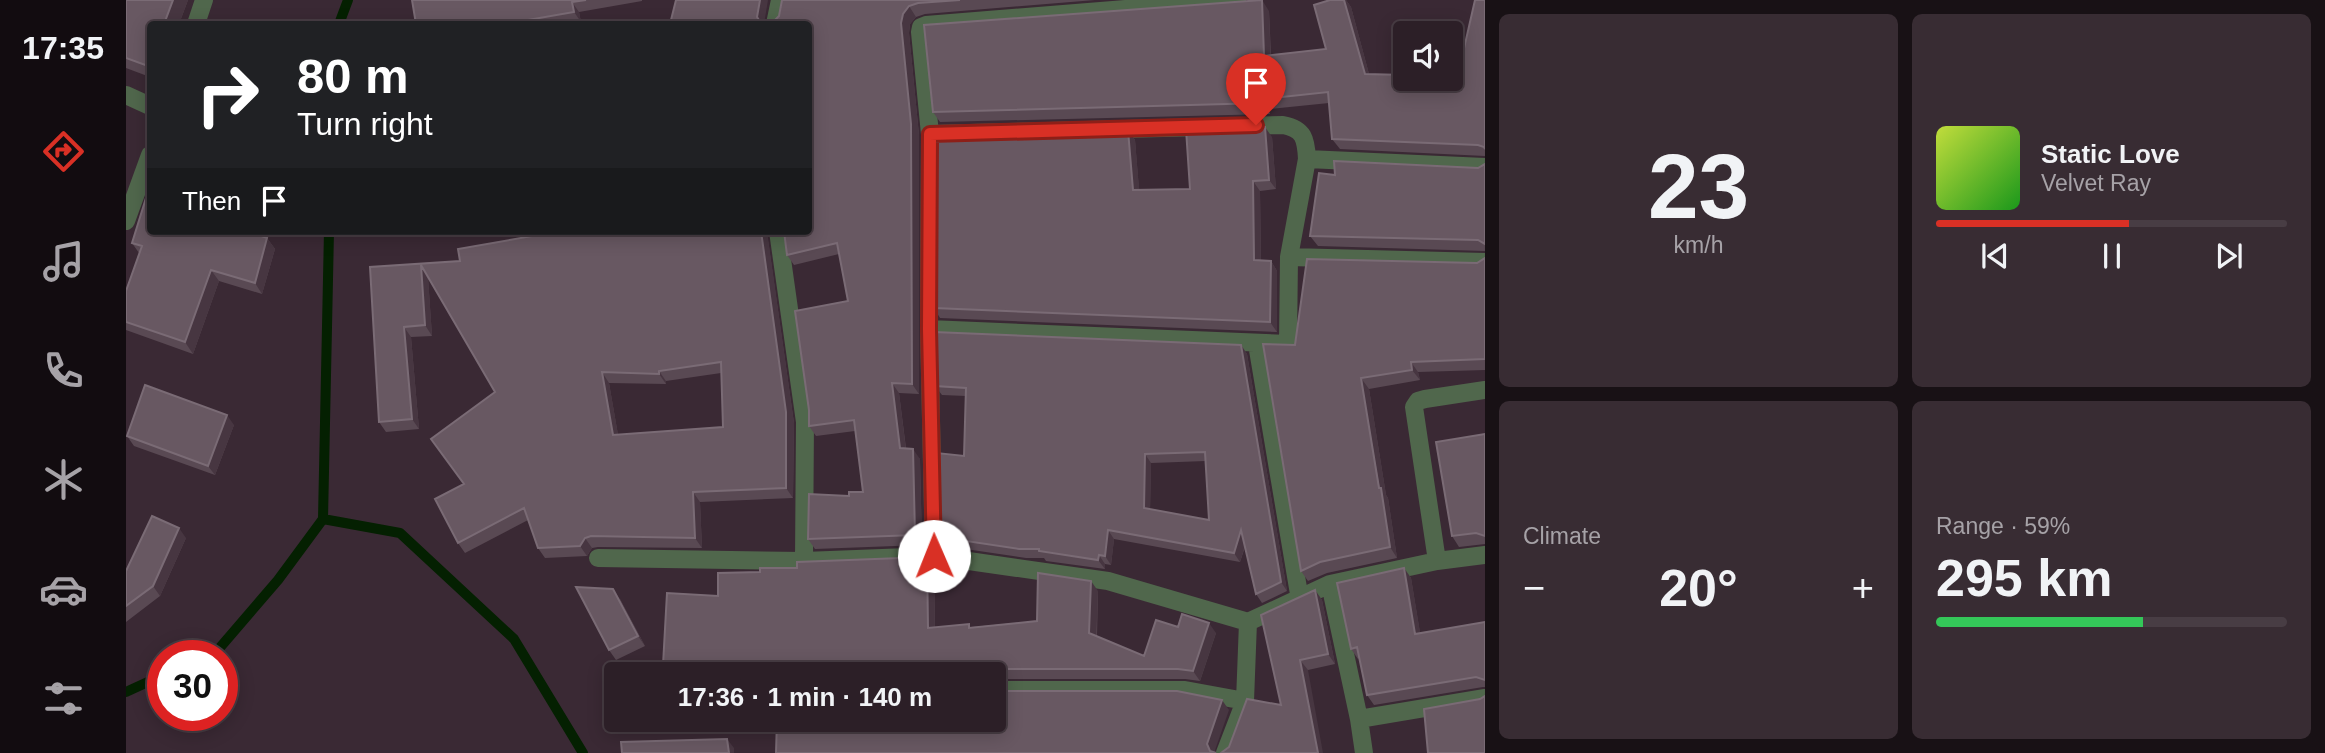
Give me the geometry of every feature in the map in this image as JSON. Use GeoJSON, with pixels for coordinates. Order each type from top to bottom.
{"type":"FeatureCollection","features":[{"type":"Feature","properties":{"kind":"street"},"geometry":{"type":"LineString","coordinates":[[197,21],[204,0]]}},
{"type":"Feature","properties":{"kind":"street"},"geometry":{"type":"LineString","coordinates":[[776,21],[780,0]]}},
{"type":"Feature","properties":{"kind":"street"},"geometry":{"type":"LineString","coordinates":[[934,556],[929,329],[930,134],[920,32],[926,24],[1237,0]]}},
{"type":"Feature","properties":{"kind":"street"},"geometry":{"type":"LineString","coordinates":[[126,95],[147,105]]}},
{"type":"Feature","properties":{"kind":"street"},"geometry":{"type":"LineString","coordinates":[[929,329],[1288,344],[1289,257],[1307,159],[1303,134],[1294,127],[1283,125],[930,134]]}},
{"type":"Feature","properties":{"kind":"street"},"geometry":{"type":"LineString","coordinates":[[1307,159],[1485,167]]}},
{"type":"Feature","properties":{"kind":"street"},"geometry":{"type":"LineString","coordinates":[[126,220],[147,163]]}},
{"type":"Feature","properties":{"kind":"street"},"geometry":{"type":"LineString","coordinates":[[779,235],[805,422],[804,561]]}},
{"type":"Feature","properties":{"kind":"street"},"geometry":{"type":"LineString","coordinates":[[1289,257],[1485,261]]}},
{"type":"Feature","properties":{"kind":"street"},"geometry":{"type":"LineString","coordinates":[[1257,344],[1300,600]]}},
{"type":"Feature","properties":{"kind":"street"},"geometry":{"type":"LineString","coordinates":[[1437,561],[1414,407],[1418,401],[1426,399],[1485,390]]}},
{"type":"Feature","properties":{"kind":"street"},"geometry":{"type":"LineString","coordinates":[[598,558],[804,561],[934,556],[1108,580],[1248,622],[1330,584],[1437,561],[1485,555]]}},
{"type":"Feature","properties":{"kind":"street"},"geometry":{"type":"LineString","coordinates":[[1330,584],[1364,753]]}},
{"type":"Feature","properties":{"kind":"street"},"geometry":{"type":"LineString","coordinates":[[1225,753],[1245,701],[1248,622]]}},
{"type":"Feature","properties":{"kind":"street"},"geometry":{"type":"LineString","coordinates":[[1006,690],[1185,690],[1245,701]]}},
{"type":"Feature","properties":{"kind":"street"},"geometry":{"type":"LineString","coordinates":[[1359,719],[1485,698]]}},
{"type":"Feature","properties":{"kind":"building"},"geometry":{"type":"Polygon","coordinates":[[[126,0],[173,0],[165,21],[147,21],[147,66],[126,58],[126,0]]]}},
{"type":"Feature","properties":{"kind":"building"},"geometry":{"type":"Polygon","coordinates":[[[412,0],[586,0],[572,2],[574,12],[522,21],[416,21],[412,0]]]}},
{"type":"Feature","properties":{"kind":"building"},"geometry":{"type":"Polygon","coordinates":[[[676,0],[760,0],[757,17],[760,21],[671,21],[676,0]]]}},
{"type":"Feature","properties":{"kind":"building"},"geometry":{"type":"Polygon","coordinates":[[[782,0],[960,0],[909,6],[901,23],[911,124],[912,384],[892,383],[900,448],[913,449],[915,535],[808,539],[809,494],[849,496],[849,492],[863,492],[854,420],[809,426],[795,311],[848,301],[837,243],[787,255],[784,235],[812,235],[812,21],[774,21],[779,16],[782,0]]]}},
{"type":"Feature","properties":{"kind":"building"},"geometry":{"type":"Polygon","coordinates":[[[1262,0],[1264,56],[1326,49],[1314,5],[1330,0],[1344,0],[1365,74],[1393,75],[1393,91],[1463,91],[1463,53],[1475,0],[1485,0],[1485,149],[1478,145],[1332,139],[1328,92],[1263,99],[1263,103],[933,112],[924,25],[1262,0]]]}},
{"type":"Feature","properties":{"kind":"building"},"geometry":{"type":"Polygon","coordinates":[[[1265,127],[1269,180],[1253,181],[1254,260],[1271,261],[1270,322],[934,308],[935,135],[1128,130],[1133,190],[1190,189],[1186,129],[1265,127]]]}},
{"type":"Feature","properties":{"kind":"building"},"geometry":{"type":"Polygon","coordinates":[[[1334,161],[1478,168],[1485,164],[1485,244],[1478,240],[1310,236],[1319,173],[1335,175],[1334,161]]]}},
{"type":"Feature","properties":{"kind":"building"},"geometry":{"type":"Polygon","coordinates":[[[147,195],[147,235],[259,235],[267,238],[255,283],[211,270],[185,342],[126,322],[126,291],[142,246],[132,243],[147,195]]]}},
{"type":"Feature","properties":{"kind":"building"},"geometry":{"type":"Polygon","coordinates":[[[538,235],[762,235],[786,412],[786,488],[693,492],[695,538],[591,536],[585,538],[580,546],[538,548],[524,508],[458,543],[435,499],[464,484],[431,439],[495,392],[421,265],[425,325],[404,327],[412,419],[379,422],[370,267],[460,261],[458,249],[538,235]],[[721,362],[659,371],[659,374],[602,372],[613,435],[723,427],[721,362]]]}},
{"type":"Feature","properties":{"kind":"building"},"geometry":{"type":"Polygon","coordinates":[[[1485,258],[1485,359],[1411,362],[1412,370],[1361,378],[1390,547],[1320,562],[1301,571],[1263,344],[1295,345],[1307,259],[1477,263],[1485,258]]]}},
{"type":"Feature","properties":{"kind":"building"},"geometry":{"type":"Polygon","coordinates":[[[934,332],[1241,345],[1281,582],[1256,594],[1241,530],[1234,553],[1108,530],[1105,556],[1099,555],[1098,560],[1039,549],[1019,549],[939,537],[937,453],[964,456],[966,388],[935,386],[934,332]],[[1205,452],[1145,454],[1144,508],[1209,520],[1205,452]]]}},
{"type":"Feature","properties":{"kind":"building"},"geometry":{"type":"Polygon","coordinates":[[[145,385],[227,415],[208,466],[127,436],[145,385]]]}},
{"type":"Feature","properties":{"kind":"building"},"geometry":{"type":"Polygon","coordinates":[[[1485,434],[1485,536],[1476,533],[1452,536],[1436,442],[1485,434]]]}},
{"type":"Feature","properties":{"kind":"building"},"geometry":{"type":"Polygon","coordinates":[[[152,516],[179,528],[153,586],[126,606],[126,571],[152,516]]]}},
{"type":"Feature","properties":{"kind":"building"},"geometry":{"type":"Polygon","coordinates":[[[927,557],[928,628],[969,624],[969,628],[1037,621],[1038,573],[1091,581],[1089,633],[1144,656],[1156,620],[1178,627],[1182,614],[1209,623],[1193,671],[1006,669],[1006,662],[663,662],[667,593],[718,596],[718,573],[760,572],[760,568],[797,568],[797,562],[927,557]]]}},
{"type":"Feature","properties":{"kind":"building"},"geometry":{"type":"Polygon","coordinates":[[[1404,568],[1415,634],[1485,622],[1485,680],[1476,677],[1367,695],[1357,647],[1351,649],[1337,583],[1404,568]]]}},
{"type":"Feature","properties":{"kind":"building"},"geometry":{"type":"Polygon","coordinates":[[[576,587],[613,589],[638,636],[609,650],[576,587]]]}},
{"type":"Feature","properties":{"kind":"building"},"geometry":{"type":"Polygon","coordinates":[[[1315,590],[1328,654],[1300,660],[1318,753],[1221,753],[1229,747],[1247,699],[1281,705],[1261,615],[1315,590]]]}},
{"type":"Feature","properties":{"kind":"building"},"geometry":{"type":"Polygon","coordinates":[[[1006,691],[1177,691],[1222,700],[1207,744],[1210,751],[1216,753],[776,753],[777,732],[1006,732],[1006,691]]]}},
{"type":"Feature","properties":{"kind":"building"},"geometry":{"type":"Polygon","coordinates":[[[1485,696],[1485,753],[1428,753],[1424,709],[1485,696]]]}},
{"type":"Feature","properties":{"kind":"building"},"geometry":{"type":"Polygon","coordinates":[[[727,739],[729,753],[622,753],[621,742],[727,739]]]}},
{"type":"Feature","properties":{"kind":"waterway"},"geometry":{"type":"LineString","coordinates":[[340,21],[348,0]]}},
{"type":"Feature","properties":{"kind":"waterway"},"geometry":{"type":"LineString","coordinates":[[226,640],[278,580],[323,519],[329,235]]}},
{"type":"Feature","properties":{"kind":"waterway"},"geometry":{"type":"LineString","coordinates":[[323,519],[400,533],[514,639],[583,753]]}},
{"type":"Feature","properties":{"kind":"waterway"},"geometry":{"type":"LineString","coordinates":[[126,692],[147,682]]}},
{"type":"Feature","properties":{"kind":"route"},"geometry":{"type":"LineString","coordinates":[[934,556],[929,329],[930,134],[1256,125]]}}]}
